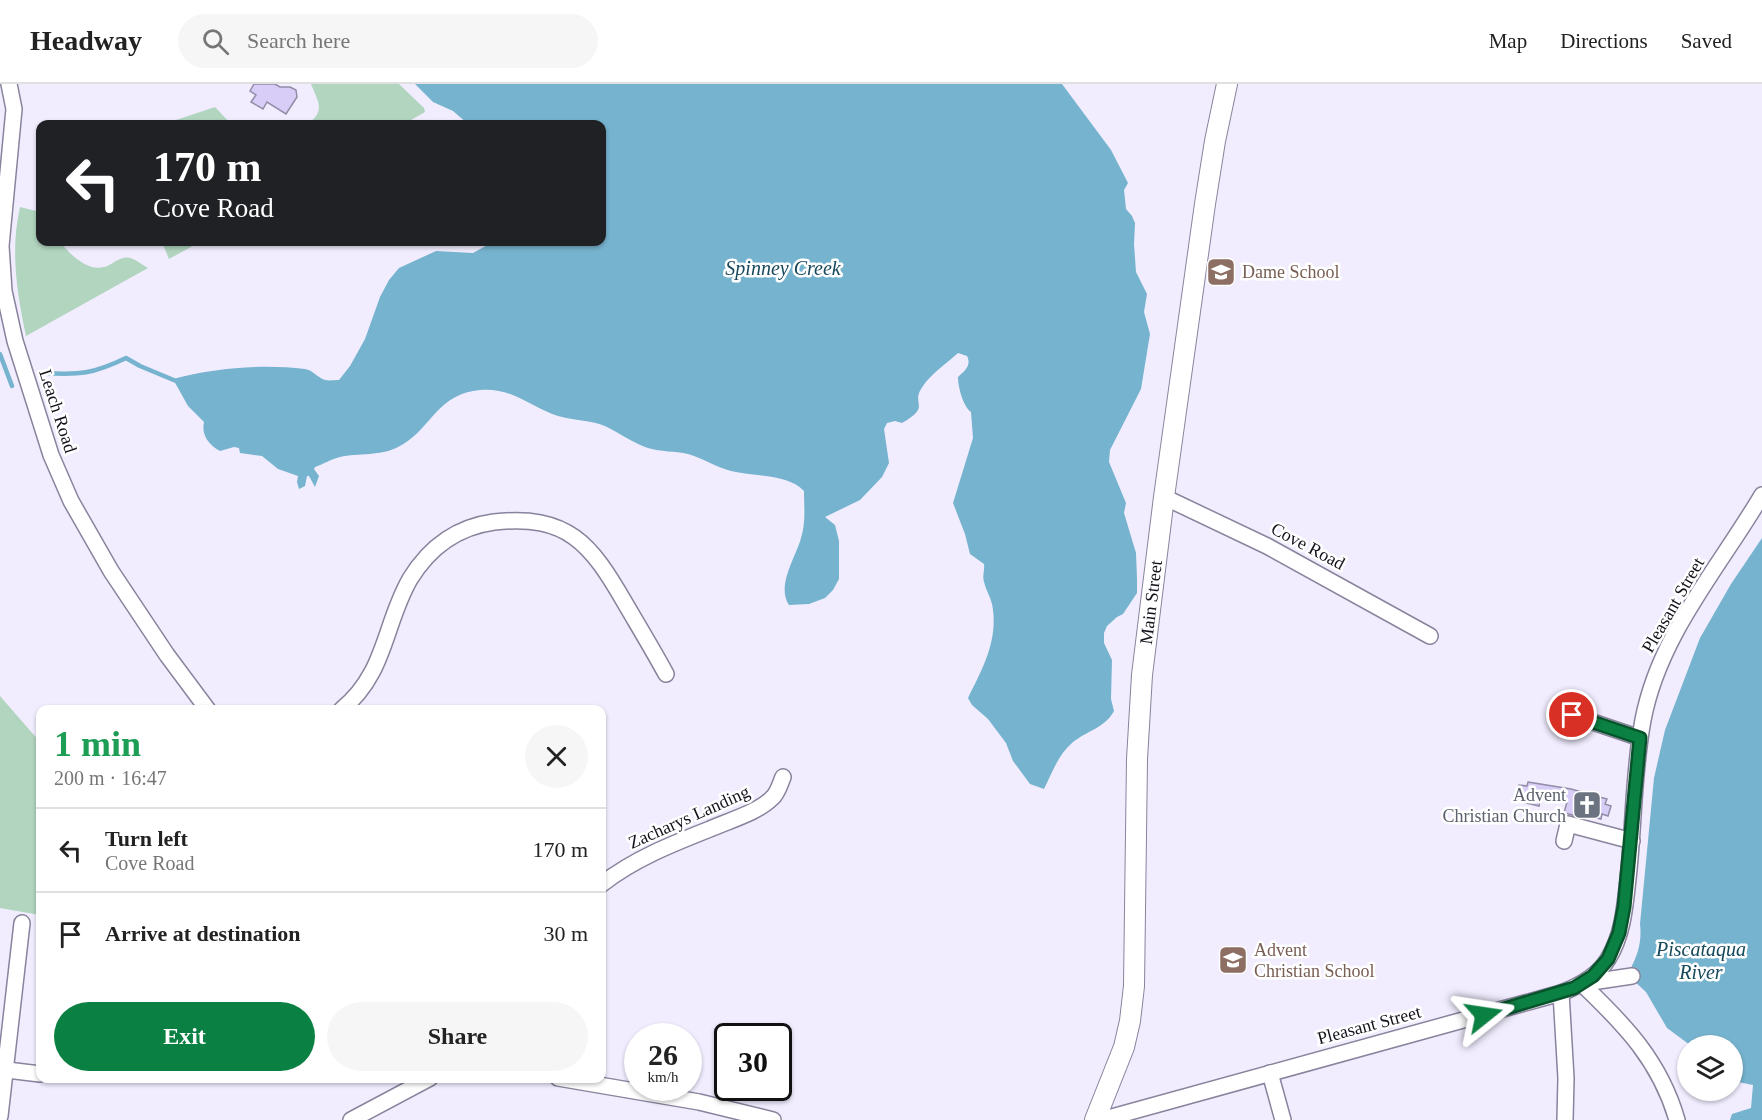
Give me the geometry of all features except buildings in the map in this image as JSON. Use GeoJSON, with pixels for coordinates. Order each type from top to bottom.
{"type":"FeatureCollection","features":[{"type":"Feature","properties":{"kind":"main road","name":"Main Street"},"geometry":{"type":"LineString","coordinates":[[1095,1120],[1119,1062],[1131,1021],[1134,986],[1139,713],[1164,497],[1205,204],[1227,84]]}},
{"type":"Feature","properties":{"kind":"street","name":"Leach Road"},"geometry":{"type":"LineString","coordinates":[[9,84],[14,109],[2,246],[4,291],[15,341],[51,456],[71,501],[111,571],[167,655],[204,705]]}},
{"type":"Feature","properties":{"kind":"street","name":"Pleasant Street"},"geometry":{"type":"LineString","coordinates":[[1101,1120],[1561,993],[1582,984],[1604,964],[1615,945],[1624,907],[1640,738],[1651,691],[1673,637],[1762,495]]}},
{"type":"Feature","properties":{"kind":"street","name":"Cove Road"},"geometry":{"type":"LineString","coordinates":[[1164,497],[1267,546],[1430,636]]}},
{"type":"Feature","properties":{"kind":"street"},"geometry":{"type":"LineString","coordinates":[[350,705],[373,672],[405,590],[421,563],[434,549],[461,531],[473,526],[501,522],[533,521],[547,524],[584,544],[607,572],[666,674]]}},
{"type":"Feature","properties":{"kind":"street"},"geometry":{"type":"LineString","coordinates":[[1572,715],[1640,738]]}},
{"type":"Feature","properties":{"kind":"street","name":"Zacharys Landing"},"geometry":{"type":"LineString","coordinates":[[606,881],[624,868],[650,855],[740,817],[764,804],[777,793],[783,777]]}},
{"type":"Feature","properties":{"kind":"street"},"geometry":{"type":"LineString","coordinates":[[1564,841],[1568,824],[1632,841]]}},
{"type":"Feature","properties":{"kind":"street"},"geometry":{"type":"LineString","coordinates":[[0,1116],[22,922]]}},
{"type":"Feature","properties":{"kind":"street"},"geometry":{"type":"LineString","coordinates":[[1582,984],[1632,976]]}},
{"type":"Feature","properties":{"kind":"street"},"geometry":{"type":"LineString","coordinates":[[1582,984],[1628,1030],[1651,1059],[1677,1120]]}},
{"type":"Feature","properties":{"kind":"street"},"geometry":{"type":"LineString","coordinates":[[1561,993],[1566,1078],[1565,1120]]}},
{"type":"Feature","properties":{"kind":"street"},"geometry":{"type":"LineString","coordinates":[[7,1070],[36,1074]]}},
{"type":"Feature","properties":{"kind":"street"},"geometry":{"type":"LineString","coordinates":[[1270,1073],[1282,1120]]}},
{"type":"Feature","properties":{"kind":"street"},"geometry":{"type":"LineString","coordinates":[[353,1120],[420,1083]]}},
{"type":"Feature","properties":{"kind":"street"},"geometry":{"type":"LineString","coordinates":[[587,1083],[699,1102],[773,1120]]}},
{"type":"Feature","properties":{"kind":"green space"},"geometry":{"type":"Polygon","coordinates":[[[311,84],[399,84],[424,108],[425,112],[411,120],[313,120],[319,110],[311,84]]]}},
{"type":"Feature","properties":{"kind":"green space"},"geometry":{"type":"Polygon","coordinates":[[[215,107],[227,120],[176,120],[215,107]]]}},
{"type":"Feature","properties":{"kind":"green space"},"geometry":{"type":"Polygon","coordinates":[[[20,207],[36,211],[36,246],[64,246],[73,256],[91,267],[104,267],[127,257],[148,268],[26,336],[16,272],[17,223],[20,207]]]}},
{"type":"Feature","properties":{"kind":"green space"},"geometry":{"type":"Polygon","coordinates":[[[164,246],[193,246],[169,259],[164,246]]]}},
{"type":"Feature","properties":{"kind":"green space"},"geometry":{"type":"Polygon","coordinates":[[[0,696],[36,737],[36,914],[0,908],[0,696]]]}},
{"type":"Feature","properties":{"kind":"water","name":"Spinney Creek"},"geometry":{"type":"Polygon","coordinates":[[[415,84],[1062,84],[1111,150],[1128,183],[1124,190],[1126,209],[1135,223],[1136,272],[1147,294],[1144,312],[1150,334],[1141,389],[1110,450],[1109,462],[1126,503],[1124,513],[1136,553],[1137,579],[1137,593],[1123,614],[1107,626],[1104,633],[1104,643],[1112,660],[1111,699],[1114,711],[1106,721],[1067,748],[1044,789],[1030,784],[1013,761],[1006,743],[968,698],[988,653],[994,617],[983,580],[984,564],[970,554],[953,503],[973,438],[971,412],[963,401],[958,381],[958,377],[968,365],[967,356],[958,353],[930,377],[919,392],[919,408],[911,417],[902,423],[895,421],[887,423],[884,429],[889,463],[882,477],[860,500],[825,517],[835,525],[839,541],[839,579],[825,598],[809,604],[789,605],[785,589],[788,571],[799,546],[804,526],[804,491],[797,485],[770,476],[731,471],[688,454],[648,448],[602,425],[558,416],[508,393],[486,390],[460,395],[441,408],[409,441],[392,450],[340,457],[315,467],[319,476],[315,487],[307,476],[305,486],[299,489],[298,476],[278,469],[262,456],[240,453],[239,448],[234,447],[220,451],[209,443],[203,427],[204,422],[188,406],[173,379],[205,372],[272,367],[305,369],[325,380],[339,380],[365,339],[380,297],[399,268],[436,251],[473,253],[486,246],[606,246],[606,120],[463,120],[453,111],[433,102],[415,84]]]}},
{"type":"Feature","properties":{"kind":"water","name":"Piscataqua River"},"geometry":{"type":"Polygon","coordinates":[[[1762,538],[1762,1120],[1730,1120],[1732,1114],[1751,1108],[1753,1085],[1743,1083],[1743,1035],[1677,1035],[1667,1028],[1646,992],[1633,980],[1630,970],[1640,942],[1654,778],[1665,730],[1700,638],[1731,584],[1762,538]]]}},
{"type":"Feature","properties":{"kind":"waterway","name":"Spinney Creek"},"geometry":{"type":"LineString","coordinates":[[0,354],[12,386]]}},
{"type":"Feature","properties":{"kind":"waterway","name":"Spinney Creek"},"geometry":{"type":"LineString","coordinates":[[43,373],[86,372],[126,358],[176,381]]}},
{"type":"Feature","properties":{"kind":"place","name":"Dame School"},"geometry":{"type":"Point","coordinates":[1221,272]}},
{"type":"Feature","properties":{"kind":"place","name":"Advent Christian Church"},"geometry":{"type":"Point","coordinates":[1587,805]}},
{"type":"Feature","properties":{"kind":"place","name":"Advent Christian School"},"geometry":{"type":"Point","coordinates":[1233,960]}},
{"type":"Feature","properties":{"kind":"route"},"geometry":{"type":"LineString","coordinates":[[1484,1015],[1561,993],[1582,984],[1593,976],[1608,959],[1619,933],[1632,841],[1640,738],[1572,715]]}}]}
